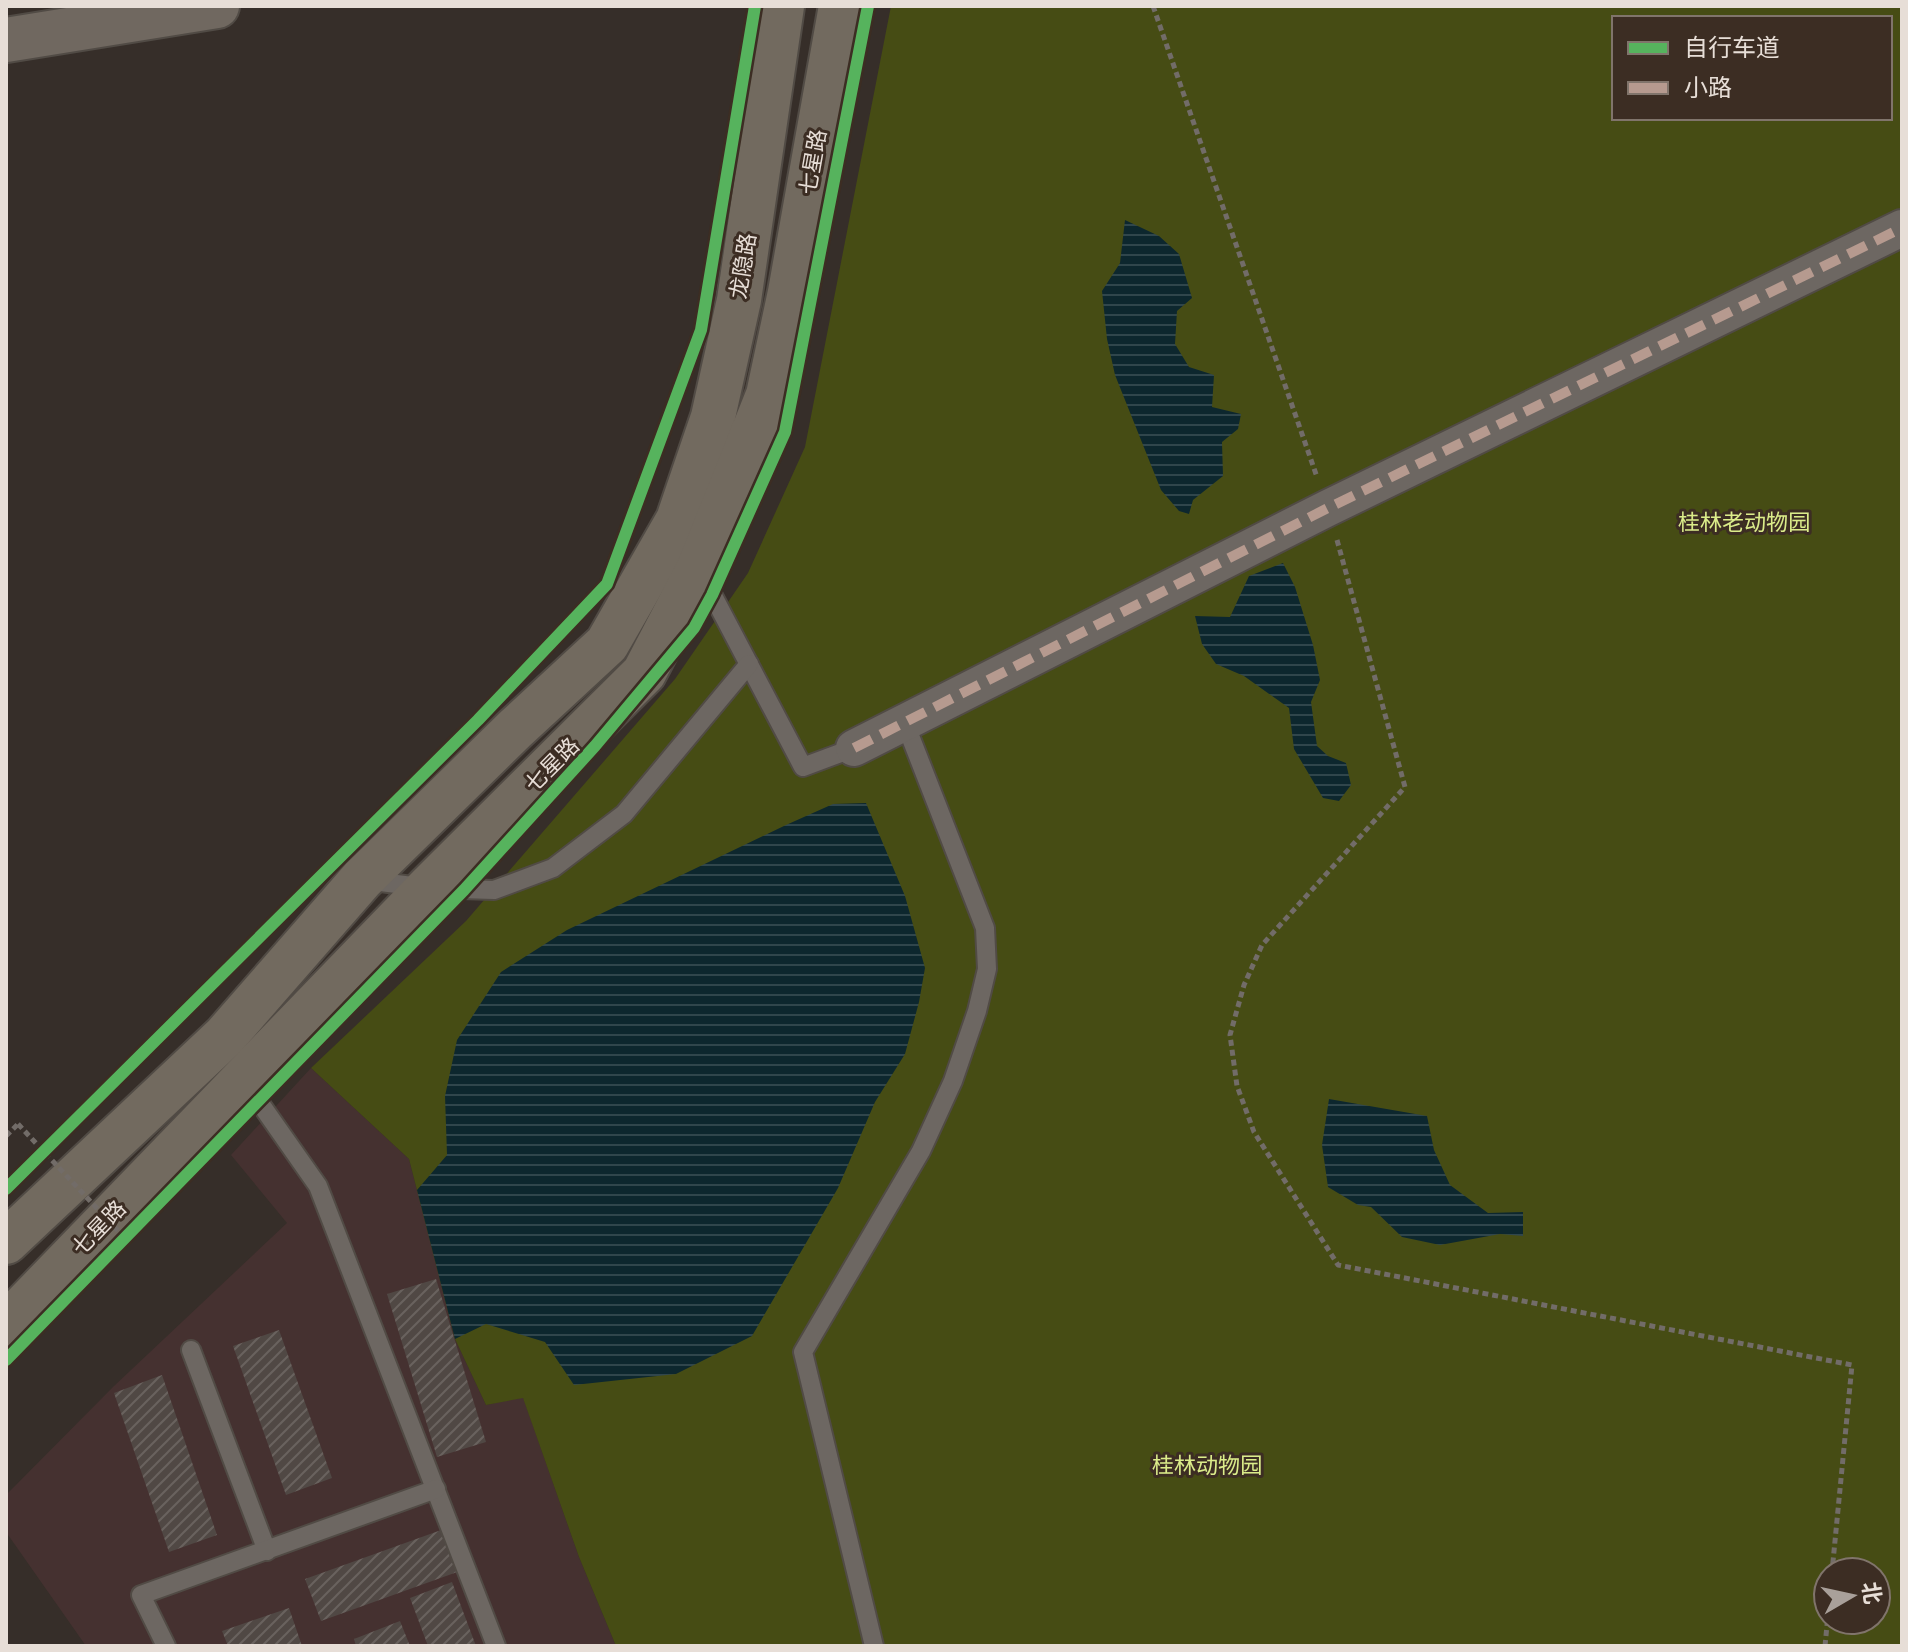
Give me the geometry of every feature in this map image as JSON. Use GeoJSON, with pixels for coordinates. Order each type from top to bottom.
{"type":"FeatureCollection","features":[{"type":"Feature","properties":{"kind":"main road"},"geometry":{"type":"LineString","coordinates":[[6,40],[217,6]]}},
{"type":"Feature","properties":{"kind":"main road","name":"龙隐路"},"geometry":{"type":"LineString","coordinates":[[678,520],[713,417],[739,300],[782,6]]}},
{"type":"Feature","properties":{"kind":"main road","name":"七星路"},"geometry":{"type":"LineString","coordinates":[[6,1325],[428,888],[644,673],[699,568],[768,395],[790,292],[841,6]]}},
{"type":"Feature","properties":{"kind":"main road"},"geometry":{"type":"LineString","coordinates":[[6,1242],[225,1036],[362,879],[607,644],[678,520]]}},
{"type":"Feature","properties":{"kind":"street"},"geometry":{"type":"LineString","coordinates":[[854,748],[1328,508],[1902,228]]}},
{"type":"Feature","properties":{"kind":"lane"},"geometry":{"type":"LineString","coordinates":[[678,520],[699,568],[803,767],[854,748]]}},
{"type":"Feature","properties":{"kind":"lane"},"geometry":{"type":"LineString","coordinates":[[362,879],[428,888],[494,890],[553,868],[624,814],[749,664]]}},
{"type":"Feature","properties":{"kind":"lane"},"geometry":{"type":"LineString","coordinates":[[874,1646],[803,1352],[921,1151],[953,1081],[977,1011],[987,969],[985,928],[905,723]]}},
{"type":"Feature","properties":{"kind":"lane"},"geometry":{"type":"LineString","coordinates":[[243,1079],[318,1186],[496,1646]]}},
{"type":"Feature","properties":{"kind":"lane"},"geometry":{"type":"LineString","coordinates":[[191,1350],[267,1551]]}},
{"type":"Feature","properties":{"kind":"lane"},"geometry":{"type":"LineString","coordinates":[[166,1646],[141,1595],[436,1489]]}},
{"type":"Feature","properties":{"kind":"path"},"geometry":{"type":"LineString","coordinates":[[1153,6],[1328,508],[1405,787],[1262,945],[1244,985],[1230,1035],[1237,1086],[1254,1132],[1338,1265],[1852,1365],[1834,1556]]}},
{"type":"Feature","properties":{"kind":"path"},"geometry":{"type":"LineString","coordinates":[[6,1136],[18,1124],[121,1234]]}},
{"type":"Feature","properties":{"kind":"path"},"geometry":{"type":"LineString","coordinates":[[29,1166],[51,1144]]}},
{"type":"Feature","properties":{"kind":"path"},"geometry":{"type":"LineString","coordinates":[[114,1250],[135,1228]]}},
{"type":"Feature","properties":{"kind":"shaded area"},"geometry":{"type":"Polygon","coordinates":[[[311,1068],[409,1159],[455,1339],[486,1405],[523,1397],[579,1557],[616,1646],[86,1646],[6,1532],[6,1495],[113,1387],[287,1223],[231,1155],[311,1068]]]}},
{"type":"Feature","properties":{"kind":"green space"},"geometry":{"type":"Polygon","coordinates":[[[891,6],[1902,6],[1902,1646],[616,1646],[579,1557],[523,1398],[486,1405],[455,1339],[409,1159],[311,1068],[466,921],[675,679],[748,573],[805,447],[891,6]]]}},
{"type":"Feature","properties":{"kind":"water"},"geometry":{"type":"Polygon","coordinates":[[[1125,220],[1159,236],[1179,254],[1192,298],[1177,311],[1175,344],[1189,367],[1214,375],[1212,407],[1241,414],[1238,429],[1222,442],[1223,476],[1193,500],[1189,514],[1179,511],[1161,490],[1115,375],[1107,339],[1102,291],[1120,263],[1125,220]]]}},
{"type":"Feature","properties":{"kind":"water"},"geometry":{"type":"Polygon","coordinates":[[[1283,563],[1295,587],[1320,680],[1311,702],[1317,746],[1328,756],[1346,763],[1351,785],[1339,801],[1323,798],[1294,749],[1289,708],[1244,676],[1216,664],[1202,644],[1195,616],[1230,617],[1249,576],[1283,563]]]}},
{"type":"Feature","properties":{"kind":"water"},"geometry":{"type":"Polygon","coordinates":[[[866,803],[905,896],[925,968],[919,1002],[905,1054],[875,1102],[838,1188],[752,1336],[676,1374],[574,1385],[545,1342],[486,1324],[455,1339],[417,1190],[447,1155],[445,1096],[457,1040],[501,972],[567,930],[786,825],[833,804],[866,803]]]}},
{"type":"Feature","properties":{"kind":"water"},"geometry":{"type":"Polygon","coordinates":[[[1329,1099],[1427,1116],[1434,1150],[1450,1185],[1488,1213],[1523,1212],[1523,1236],[1500,1234],[1440,1245],[1402,1237],[1371,1207],[1358,1205],[1328,1187],[1322,1145],[1329,1099]]]}},
{"type":"Feature","properties":{"kind":"building"},"geometry":{"type":"Polygon","coordinates":[[[436,1279],[486,1442],[437,1457],[387,1294],[436,1279]]]}},
{"type":"Feature","properties":{"kind":"building"},"geometry":{"type":"Polygon","coordinates":[[[279,1330],[332,1478],[286,1495],[233,1346],[279,1330]]]}},
{"type":"Feature","properties":{"kind":"building"},"geometry":{"type":"Polygon","coordinates":[[[162,1375],[217,1535],[169,1552],[114,1393],[162,1375]]]}},
{"type":"Feature","properties":{"kind":"building"},"geometry":{"type":"Polygon","coordinates":[[[444,1529],[460,1571],[321,1621],[305,1579],[444,1529]]]}},
{"type":"Feature","properties":{"kind":"building"},"geometry":{"type":"Polygon","coordinates":[[[452,1582],[476,1646],[428,1646],[410,1598],[452,1582]]]}},
{"type":"Feature","properties":{"kind":"building"},"geometry":{"type":"Polygon","coordinates":[[[289,1608],[302,1646],[228,1646],[222,1631],[289,1608]]]}},
{"type":"Feature","properties":{"kind":"building"},"geometry":{"type":"Polygon","coordinates":[[[400,1621],[410,1646],[356,1646],[354,1639],[400,1621]]]}},
{"type":"Feature","properties":{"kind":"marked path"},"geometry":{"type":"LineString","coordinates":[[854,748],[1328,508],[1902,228]]}},
{"type":"Feature","properties":{"kind":"cycle path"},"geometry":{"type":"LineString","coordinates":[[6,1189],[478,720],[607,584],[701,330],[755,6]]}},
{"type":"Feature","properties":{"kind":"cycle path"},"geometry":{"type":"LineString","coordinates":[[6,1360],[464,890],[595,746],[694,628],[712,595],[785,432],[868,6]]}},
{"type":"Feature","properties":{"kind":"park label","name":"桂林老动物园"},"geometry":{"type":"Point","coordinates":[1744,522]}},
{"type":"Feature","properties":{"kind":"park label","name":"桂林动物园"},"geometry":{"type":"Point","coordinates":[1207,1465]}}]}
